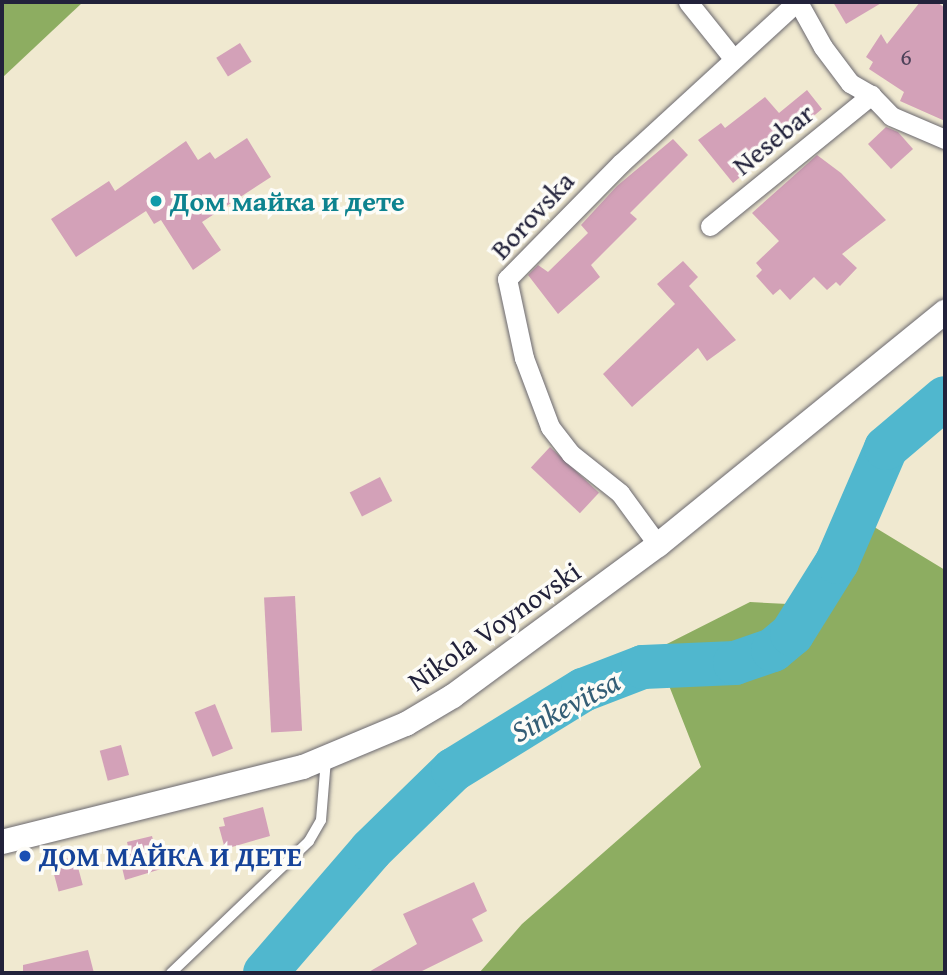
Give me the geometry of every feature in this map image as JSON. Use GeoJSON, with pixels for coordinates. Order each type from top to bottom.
{"type":"FeatureCollection","features":[{"type":"Feature","properties":{"kind":"street"},"geometry":{"type":"LineString","coordinates":[[688,2],[732,57]]}},
{"type":"Feature","properties":{"kind":"street"},"geometry":{"type":"LineString","coordinates":[[798,2],[850,83],[872,95],[891,117],[945,139]]}},
{"type":"Feature","properties":{"kind":"street","name":"Borovska"},"geometry":{"type":"LineString","coordinates":[[658,545],[620,493],[571,454],[550,427],[524,358],[506,288],[507,279],[621,163],[732,57],[798,2]]}},
{"type":"Feature","properties":{"kind":"street","name":"Nesebar"},"geometry":{"type":"LineString","coordinates":[[710,226],[872,95]]}},
{"type":"Feature","properties":{"kind":"street","name":"Nikola Voynovski"},"geometry":{"type":"LineString","coordinates":[[2,842],[360,747],[453,696],[658,545],[945,312]]}},
{"type":"Feature","properties":{"kind":"lane"},"geometry":{"type":"LineString","coordinates":[[171,973],[309,841],[321,820],[326,758]]}},
{"type":"Feature","properties":{"kind":"green space"},"geometry":{"type":"Polygon","coordinates":[[[2,2],[83,2],[2,78],[2,2]]]}},
{"type":"Feature","properties":{"kind":"green space"},"geometry":{"type":"Polygon","coordinates":[[[871,525],[945,570],[945,973],[479,973],[522,924],[701,767],[655,650],[750,602],[788,604],[842,534],[871,525]]]}},
{"type":"Feature","properties":{"kind":"building"},"geometry":{"type":"Polygon","coordinates":[[[833,2],[883,2],[846,24],[833,2]]]}},
{"type":"Feature","properties":{"kind":"building"},"geometry":{"type":"Polygon","coordinates":[[[920,2],[937,2],[945,8],[945,121],[900,101],[904,92],[869,69],[873,62],[866,57],[881,34],[887,44],[920,2]]]}},
{"type":"Feature","properties":{"kind":"building"},"geometry":{"type":"Polygon","coordinates":[[[240,43],[252,62],[228,76],[216,58],[240,43]]]}},
{"type":"Feature","properties":{"kind":"building"},"geometry":{"type":"Polygon","coordinates":[[[807,90],[822,109],[733,183],[698,140],[721,123],[725,128],[765,97],[779,113],[807,90]]]}},
{"type":"Feature","properties":{"kind":"building"},"geometry":{"type":"Polygon","coordinates":[[[886,127],[898,132],[913,149],[891,169],[868,144],[886,127]]]}},
{"type":"Feature","properties":{"kind":"building","name":"Дом майка и дете"},"geometry":{"type":"Polygon","coordinates":[[[247,138],[271,177],[202,222],[221,250],[193,270],[161,220],[154,224],[146,211],[76,257],[51,219],[109,181],[115,191],[186,141],[198,160],[210,152],[215,159],[247,138]]]}},
{"type":"Feature","properties":{"kind":"building"},"geometry":{"type":"Polygon","coordinates":[[[673,139],[688,155],[630,213],[637,219],[591,265],[600,277],[558,314],[528,275],[538,265],[548,272],[588,233],[581,225],[617,186],[673,139]]]}},
{"type":"Feature","properties":{"kind":"building"},"geometry":{"type":"Polygon","coordinates":[[[817,155],[841,173],[886,220],[842,254],[857,268],[840,286],[836,282],[827,290],[814,277],[790,300],[780,289],[773,295],[756,276],[762,270],[756,263],[779,241],[752,213],[817,155]]]}},
{"type":"Feature","properties":{"kind":"building"},"geometry":{"type":"Polygon","coordinates":[[[683,261],[698,277],[689,286],[736,340],[707,361],[698,348],[632,407],[603,374],[675,304],[657,284],[683,261]]]}},
{"type":"Feature","properties":{"kind":"building"},"geometry":{"type":"Polygon","coordinates":[[[550,447],[599,493],[580,513],[531,467],[550,447]]]}},
{"type":"Feature","properties":{"kind":"building"},"geometry":{"type":"Polygon","coordinates":[[[380,477],[392,501],[362,516],[350,492],[380,477]]]}},
{"type":"Feature","properties":{"kind":"building"},"geometry":{"type":"Polygon","coordinates":[[[295,596],[302,731],[271,732],[264,598],[295,596]]]}},
{"type":"Feature","properties":{"kind":"building"},"geometry":{"type":"Polygon","coordinates":[[[215,704],[233,749],[213,757],[195,712],[215,704]]]}},
{"type":"Feature","properties":{"kind":"building"},"geometry":{"type":"Polygon","coordinates":[[[121,745],[129,775],[108,781],[100,751],[121,745]]]}},
{"type":"Feature","properties":{"kind":"building"},"geometry":{"type":"Polygon","coordinates":[[[263,807],[270,836],[225,849],[219,827],[225,826],[223,818],[263,807]]]}},
{"type":"Feature","properties":{"kind":"building"},"geometry":{"type":"Polygon","coordinates":[[[152,836],[161,869],[125,880],[120,859],[130,856],[127,842],[152,836]]]}},
{"type":"Feature","properties":{"kind":"building"},"geometry":{"type":"Polygon","coordinates":[[[75,856],[83,885],[59,891],[51,862],[75,856]]]}},
{"type":"Feature","properties":{"kind":"building"},"geometry":{"type":"Polygon","coordinates":[[[474,882],[487,911],[472,919],[483,941],[418,973],[367,973],[417,944],[403,914],[474,882]]]}},
{"type":"Feature","properties":{"kind":"building"},"geometry":{"type":"Polygon","coordinates":[[[88,950],[94,973],[23,973],[23,965],[88,950]]]}},
{"type":"Feature","properties":{"kind":"waterway","name":"Sinkevitsa"},"geometry":{"type":"LineString","coordinates":[[265,973],[371,850],[453,770],[583,690],[643,667],[735,663],[773,650],[792,634],[837,562],[886,448],[945,398]]}},
{"type":"Feature","properties":{"kind":"place","name":"Дом майка и дете"},"geometry":{"type":"Point","coordinates":[156,201]}},
{"type":"Feature","properties":{"kind":"place","name":"ДОМ МАЙКА И ДЕТЕ"},"geometry":{"type":"Point","coordinates":[25,856]}}]}
